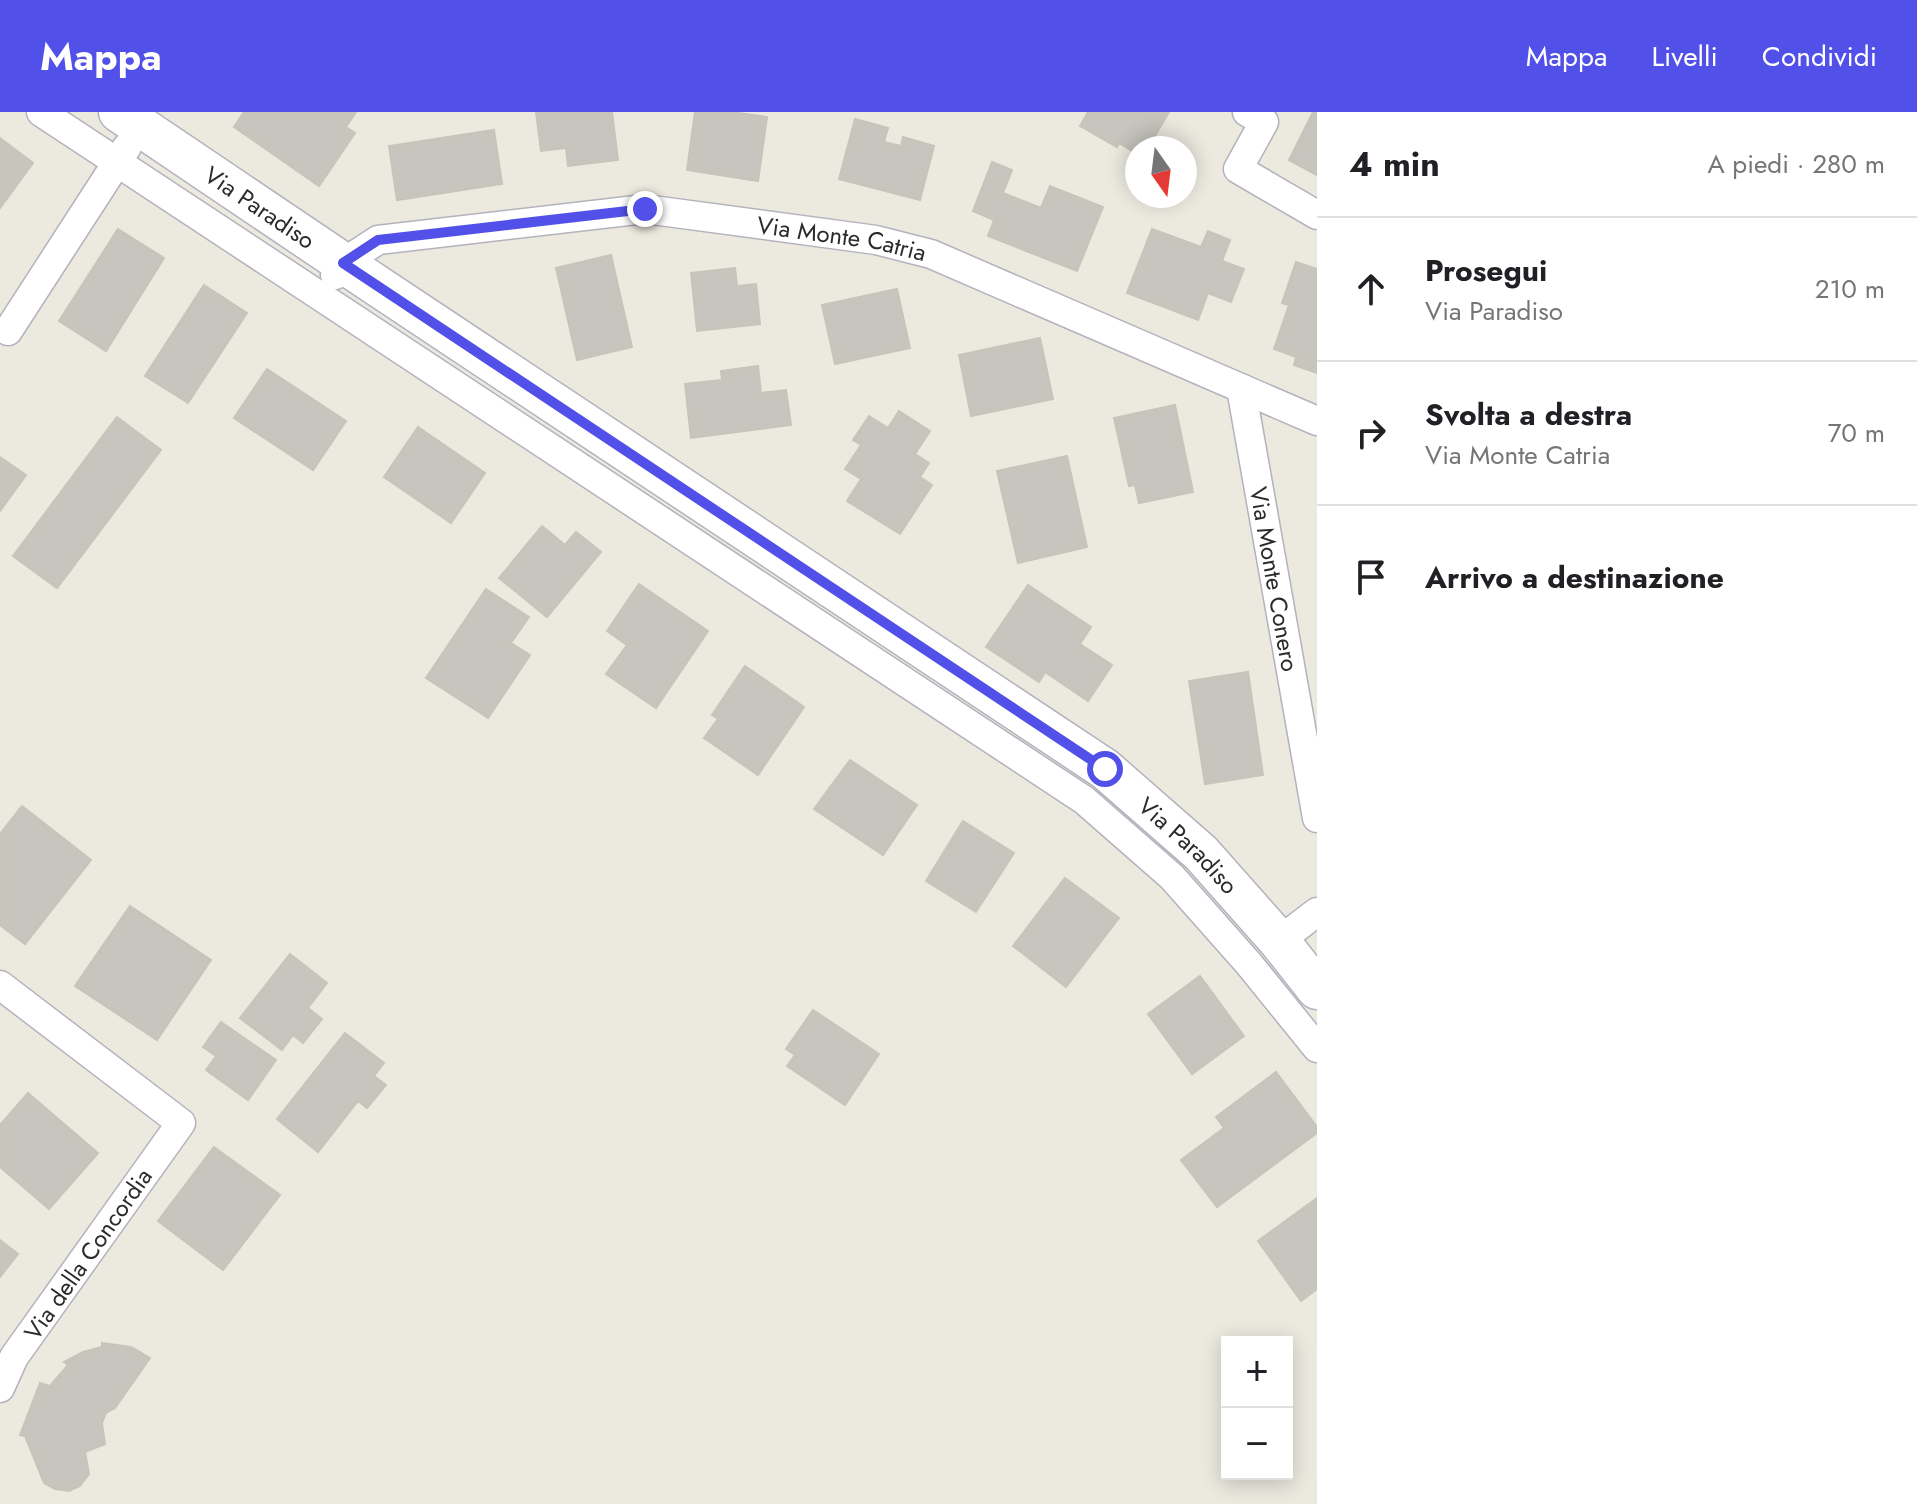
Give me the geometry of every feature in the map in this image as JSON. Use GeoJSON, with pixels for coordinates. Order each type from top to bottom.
{"type":"FeatureCollection","features":[{"type":"Feature","properties":{"kind":"main road","name":"Via Paradiso"},"geometry":{"type":"LineString","coordinates":[[129,119],[1105,769],[1201,853],[1317,989]]}},
{"type":"Feature","properties":{"kind":"street"},"geometry":{"type":"LineString","coordinates":[[41,112],[1084,800],[1172,877],[1249,964],[1317,1048]]}},
{"type":"Feature","properties":{"kind":"street"},"geometry":{"type":"LineString","coordinates":[[1260,115],[1238,169],[1317,215]]}},
{"type":"Feature","properties":{"kind":"street"},"geometry":{"type":"LineString","coordinates":[[8,331],[117,162],[129,119]]}},
{"type":"Feature","properties":{"kind":"street","name":"Via Monte Catria"},"geometry":{"type":"LineString","coordinates":[[343,263],[378,240],[645,209],[876,240],[931,254],[1317,421]]}},
{"type":"Feature","properties":{"kind":"street"},"geometry":{"type":"LineString","coordinates":[[321,296],[343,263]]}},
{"type":"Feature","properties":{"kind":"street","name":"Via Monte Conero"},"geometry":{"type":"LineString","coordinates":[[1241,388],[1317,818]]}},
{"type":"Feature","properties":{"kind":"street"},"geometry":{"type":"LineString","coordinates":[[1279,941],[1317,912]]}},
{"type":"Feature","properties":{"kind":"street","name":"Via della Concordia"},"geometry":{"type":"LineString","coordinates":[[0,985],[181,1123],[14,1357],[0,1388]]}},
{"type":"Feature","properties":{"kind":"building"},"geometry":{"type":"Polygon","coordinates":[[[244,112],[356,112],[346,127],[355,133],[319,186],[234,127],[244,112]]]}},
{"type":"Feature","properties":{"kind":"building"},"geometry":{"type":"Polygon","coordinates":[[[536,112],[612,112],[618,160],[568,166],[566,148],[541,151],[536,112]]]}},
{"type":"Feature","properties":{"kind":"building"},"geometry":{"type":"Polygon","coordinates":[[[695,112],[731,112],[767,117],[758,181],[687,170],[695,112]]]}},
{"type":"Feature","properties":{"kind":"building"},"geometry":{"type":"Polygon","coordinates":[[[1088,112],[1169,112],[1155,136],[1125,136],[1125,147],[1119,143],[1117,147],[1080,126],[1088,112]]]}},
{"type":"Feature","properties":{"kind":"building"},"geometry":{"type":"Polygon","coordinates":[[[1313,112],[1317,112],[1317,175],[1289,160],[1313,112]]]}},
{"type":"Feature","properties":{"kind":"building"},"geometry":{"type":"Polygon","coordinates":[[[855,119],[888,128],[884,142],[901,146],[903,137],[934,146],[920,200],[839,179],[855,119]]]}},
{"type":"Feature","properties":{"kind":"building"},"geometry":{"type":"Polygon","coordinates":[[[494,130],[502,184],[397,200],[389,146],[494,130]]]}},
{"type":"Feature","properties":{"kind":"building"},"geometry":{"type":"Polygon","coordinates":[[[0,138],[33,163],[0,208],[0,138]]]}},
{"type":"Feature","properties":{"kind":"building"},"geometry":{"type":"Polygon","coordinates":[[[992,162],[1012,170],[1003,193],[1041,208],[1050,186],[1103,207],[1077,271],[988,236],[994,220],[973,211],[992,162]]]}},
{"type":"Feature","properties":{"kind":"building"},"geometry":{"type":"Polygon","coordinates":[[[118,229],[164,258],[106,351],[59,321],[118,229]]]}},
{"type":"Feature","properties":{"kind":"building"},"geometry":{"type":"Polygon","coordinates":[[[1152,229],[1201,247],[1208,231],[1230,240],[1222,261],[1244,269],[1231,302],[1208,293],[1198,320],[1127,293],[1152,229]]]}},
{"type":"Feature","properties":{"kind":"building"},"geometry":{"type":"Polygon","coordinates":[[[611,255],[632,347],[577,360],[556,268],[611,255]]]}},
{"type":"Feature","properties":{"kind":"building"},"geometry":{"type":"Polygon","coordinates":[[[1296,262],[1317,269],[1317,373],[1294,365],[1296,357],[1274,349],[1289,305],[1282,303],[1296,262]]]}},
{"type":"Feature","properties":{"kind":"building"},"geometry":{"type":"Polygon","coordinates":[[[735,268],[737,286],[756,284],[760,324],[697,331],[691,273],[735,268]]]}},
{"type":"Feature","properties":{"kind":"building"},"geometry":{"type":"Polygon","coordinates":[[[204,285],[247,313],[188,403],[145,376],[204,285]]]}},
{"type":"Feature","properties":{"kind":"building"},"geometry":{"type":"Polygon","coordinates":[[[897,289],[910,348],[835,364],[822,305],[897,289]]]}},
{"type":"Feature","properties":{"kind":"building"},"geometry":{"type":"Polygon","coordinates":[[[1040,338],[1053,399],[971,416],[959,355],[1040,338]]]}},
{"type":"Feature","properties":{"kind":"building"},"geometry":{"type":"Polygon","coordinates":[[[758,366],[761,393],[786,390],[791,425],[691,438],[685,384],[722,380],[721,371],[758,366]]]}},
{"type":"Feature","properties":{"kind":"building"},"geometry":{"type":"Polygon","coordinates":[[[267,369],[346,421],[313,470],[234,418],[267,369]]]}},
{"type":"Feature","properties":{"kind":"building"},"geometry":{"type":"Polygon","coordinates":[[[1175,405],[1193,492],[1139,503],[1135,485],[1129,486],[1114,418],[1175,405]]]}},
{"type":"Feature","properties":{"kind":"building"},"geometry":{"type":"Polygon","coordinates":[[[899,411],[930,431],[915,454],[929,463],[920,477],[932,485],[900,534],[847,501],[861,479],[845,469],[861,445],[853,440],[869,416],[888,428],[899,411]]]}},
{"type":"Feature","properties":{"kind":"building"},"geometry":{"type":"Polygon","coordinates":[[[117,417],[161,450],[57,588],[13,556],[117,417]]]}},
{"type":"Feature","properties":{"kind":"building"},"geometry":{"type":"Polygon","coordinates":[[[418,427],[485,473],[451,523],[384,477],[418,427]]]}},
{"type":"Feature","properties":{"kind":"building"},"geometry":{"type":"Polygon","coordinates":[[[1067,456],[1087,547],[1018,563],[997,471],[1067,456]]]}},
{"type":"Feature","properties":{"kind":"building"},"geometry":{"type":"Polygon","coordinates":[[[0,457],[26,475],[0,511],[0,457]]]}},
{"type":"Feature","properties":{"kind":"building"},"geometry":{"type":"Polygon","coordinates":[[[542,526],[565,545],[576,532],[601,552],[547,617],[499,578],[542,526]]]}},
{"type":"Feature","properties":{"kind":"building"},"geometry":{"type":"Polygon","coordinates":[[[639,584],[708,631],[656,708],[606,674],[627,645],[607,631],[639,584]]]}},
{"type":"Feature","properties":{"kind":"building"},"geometry":{"type":"Polygon","coordinates":[[[1028,585],[1091,627],[1080,644],[1112,665],[1088,701],[1045,672],[1039,682],[986,647],[1028,585]]]}},
{"type":"Feature","properties":{"kind":"building"},"geometry":{"type":"Polygon","coordinates":[[[486,589],[529,617],[511,643],[530,655],[488,718],[426,678],[486,589]]]}},
{"type":"Feature","properties":{"kind":"building"},"geometry":{"type":"Polygon","coordinates":[[[745,666],[804,707],[758,775],[704,738],[718,719],[712,715],[745,666]]]}},
{"type":"Feature","properties":{"kind":"building"},"geometry":{"type":"Polygon","coordinates":[[[1248,672],[1263,775],[1205,784],[1189,681],[1248,672]]]}},
{"type":"Feature","properties":{"kind":"building"},"geometry":{"type":"Polygon","coordinates":[[[850,760],[917,805],[883,855],[814,809],[850,760]]]}},
{"type":"Feature","properties":{"kind":"building"},"geometry":{"type":"Polygon","coordinates":[[[22,806],[91,860],[25,944],[0,925],[0,834],[22,806]]]}},
{"type":"Feature","properties":{"kind":"building"},"geometry":{"type":"Polygon","coordinates":[[[963,821],[1014,853],[976,912],[926,881],[963,821]]]}},
{"type":"Feature","properties":{"kind":"building"},"geometry":{"type":"Polygon","coordinates":[[[1065,878],[1119,918],[1066,987],[1013,946],[1065,878]]]}},
{"type":"Feature","properties":{"kind":"building"},"geometry":{"type":"Polygon","coordinates":[[[130,906],[211,960],[157,1040],[75,986],[130,906]]]}},
{"type":"Feature","properties":{"kind":"building"},"geometry":{"type":"Polygon","coordinates":[[[290,954],[327,983],[308,1008],[322,1019],[303,1043],[293,1035],[282,1050],[240,1018],[290,954]]]}},
{"type":"Feature","properties":{"kind":"building"},"geometry":{"type":"Polygon","coordinates":[[[1200,976],[1244,1036],[1192,1074],[1148,1014],[1200,976]]]}},
{"type":"Feature","properties":{"kind":"building"},"geometry":{"type":"Polygon","coordinates":[[[813,1010],[879,1054],[845,1105],[787,1066],[795,1055],[786,1049],[813,1010]]]}},
{"type":"Feature","properties":{"kind":"building"},"geometry":{"type":"Polygon","coordinates":[[[221,1022],[276,1060],[248,1100],[206,1070],[216,1056],[203,1047],[221,1022]]]}},
{"type":"Feature","properties":{"kind":"building"},"geometry":{"type":"Polygon","coordinates":[[[345,1033],[384,1063],[374,1076],[386,1085],[367,1108],[358,1101],[318,1152],[277,1119],[345,1033]]]}},
{"type":"Feature","properties":{"kind":"building"},"geometry":{"type":"Polygon","coordinates":[[[1276,1072],[1317,1127],[1317,1133],[1217,1207],[1181,1160],[1224,1128],[1216,1117],[1276,1072]]]}},
{"type":"Feature","properties":{"kind":"building"},"geometry":{"type":"Polygon","coordinates":[[[28,1093],[98,1153],[49,1209],[0,1167],[0,1125],[28,1093]]]}},
{"type":"Feature","properties":{"kind":"building"},"geometry":{"type":"Polygon","coordinates":[[[214,1147],[280,1195],[223,1270],[158,1221],[214,1147]]]}},
{"type":"Feature","properties":{"kind":"building"},"geometry":{"type":"Polygon","coordinates":[[[1317,1198],[1317,1289],[1301,1301],[1258,1241],[1317,1198]]]}},
{"type":"Feature","properties":{"kind":"building"},"geometry":{"type":"Polygon","coordinates":[[[0,1240],[18,1254],[0,1277],[0,1240]]]}},
{"type":"Feature","properties":{"kind":"building"},"geometry":{"type":"Polygon","coordinates":[[[102,1343],[131,1347],[150,1358],[115,1408],[106,1413],[102,1423],[105,1444],[85,1452],[89,1474],[80,1486],[69,1491],[55,1489],[44,1483],[25,1436],[20,1435],[40,1383],[50,1386],[68,1365],[64,1362],[102,1347],[102,1343]]]}},
{"type":"Feature","properties":{"kind":"route"},"geometry":{"type":"LineString","coordinates":[[645,209],[378,240],[343,263],[1105,769]]}}]}
